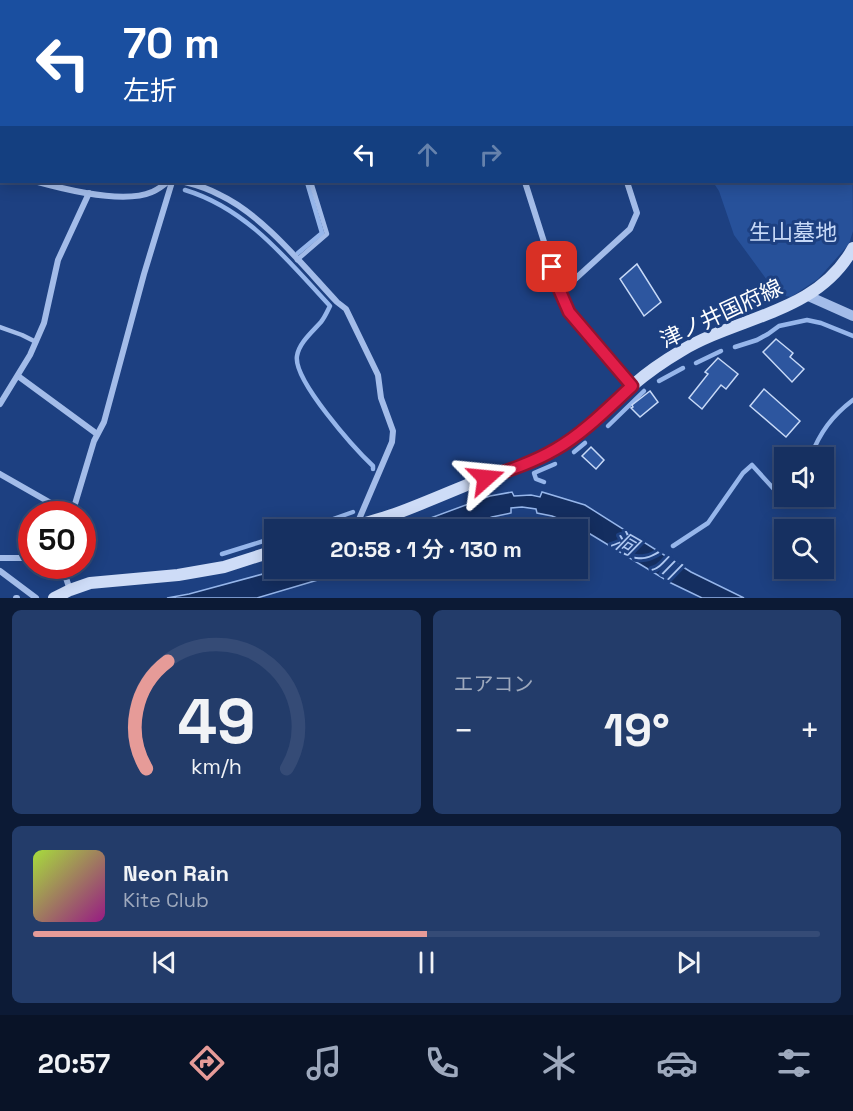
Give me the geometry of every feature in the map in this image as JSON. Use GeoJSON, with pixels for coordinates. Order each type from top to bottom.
{"type":"FeatureCollection","features":[{"type":"Feature","properties":{"kind":"main road","name":"津ノ井国府線"},"geometry":{"type":"LineString","coordinates":[[377,519],[526,464],[556,449],[588,426],[655,367],[682,350],[715,333],[793,304],[830,280],[853,248]]}},
{"type":"Feature","properties":{"kind":"main road"},"geometry":{"type":"LineString","coordinates":[[54,598],[90,583],[224,567],[264,554]]}},
{"type":"Feature","properties":{"kind":"street"},"geometry":{"type":"LineString","coordinates":[[43,183],[118,197],[153,192],[168,183]]}},
{"type":"Feature","properties":{"kind":"street"},"geometry":{"type":"LineString","coordinates":[[75,501],[94,441],[104,422],[170,183]]}},
{"type":"Feature","properties":{"kind":"street"},"geometry":{"type":"LineString","coordinates":[[188,183],[221,195],[271,232],[346,309],[378,375],[381,398],[393,431],[392,442],[359,519]]}},
{"type":"Feature","properties":{"kind":"street"},"geometry":{"type":"LineString","coordinates":[[525,183],[559,289],[569,312],[632,386]]}},
{"type":"Feature","properties":{"kind":"street"},"geometry":{"type":"LineString","coordinates":[[559,289],[574,280],[630,230],[637,213],[627,183]]}},
{"type":"Feature","properties":{"kind":"street"},"geometry":{"type":"LineString","coordinates":[[0,404],[36,342],[44,323],[58,261],[89,193]]}},
{"type":"Feature","properties":{"kind":"street"},"geometry":{"type":"LineString","coordinates":[[806,295],[853,316]]}},
{"type":"Feature","properties":{"kind":"street"},"geometry":{"type":"LineString","coordinates":[[18,376],[97,434]]}},
{"type":"Feature","properties":{"kind":"street"},"geometry":{"type":"LineString","coordinates":[[0,474],[48,501]]}},
{"type":"Feature","properties":{"kind":"street"},"geometry":{"type":"LineString","coordinates":[[0,558],[18,558]]}},
{"type":"Feature","properties":{"kind":"street"},"geometry":{"type":"LineString","coordinates":[[0,571],[36,598]]}},
{"type":"Feature","properties":{"kind":"street"},"geometry":{"type":"LineString","coordinates":[[66,579],[69,590]]}},
{"type":"Feature","properties":{"kind":"lane"},"geometry":{"type":"LineString","coordinates":[[297,260],[327,234],[311,183]]}},
{"type":"Feature","properties":{"kind":"lane"},"geometry":{"type":"LineString","coordinates":[[0,327],[36,342]]}},
{"type":"Feature","properties":{"kind":"green space","name":"生山墓地"},"geometry":{"type":"Polygon","coordinates":[[[714,183],[853,183],[853,231],[849,244],[818,279],[791,297],[778,295],[734,235],[719,191],[714,183]]]}},
{"type":"Feature","properties":{"kind":"water","name":"洞ノ川"},"geometry":{"type":"Polygon","coordinates":[[[512,492],[514,496],[540,497],[542,492],[585,505],[691,572],[744,598],[702,598],[671,583],[588,533],[588,519],[560,519],[537,513],[536,509],[522,507],[511,508],[511,513],[487,519],[428,519],[490,496],[512,492]]]}},
{"type":"Feature","properties":{"kind":"water"},"geometry":{"type":"Polygon","coordinates":[[[264,574],[264,579],[321,579],[257,598],[167,598],[264,574]]]}},
{"type":"Feature","properties":{"kind":"building"},"geometry":{"type":"Polygon","coordinates":[[[637,264],[661,302],[644,316],[620,279],[637,264]]]}},
{"type":"Feature","properties":{"kind":"building"},"geometry":{"type":"Polygon","coordinates":[[[776,339],[793,353],[790,357],[804,369],[792,382],[763,352],[776,339]]]}},
{"type":"Feature","properties":{"kind":"building"},"geometry":{"type":"Polygon","coordinates":[[[718,358],[738,374],[726,389],[721,385],[702,409],[689,398],[708,374],[705,372],[718,358]]]}},
{"type":"Feature","properties":{"kind":"building"},"geometry":{"type":"Polygon","coordinates":[[[764,389],[800,421],[786,437],[750,406],[764,389]]]}},
{"type":"Feature","properties":{"kind":"building"},"geometry":{"type":"Polygon","coordinates":[[[650,391],[658,402],[640,417],[631,408],[632,405],[650,391]]]}},
{"type":"Feature","properties":{"kind":"building"},"geometry":{"type":"Polygon","coordinates":[[[591,447],[604,460],[596,469],[582,456],[591,447]]]}},
{"type":"Feature","properties":{"kind":"waterway"},"geometry":{"type":"LineString","coordinates":[[298,253],[322,233],[307,183]]}},
{"type":"Feature","properties":{"kind":"waterway"},"geometry":{"type":"LineString","coordinates":[[185,190],[208,199],[247,223],[265,238],[330,306],[322,320],[300,347],[297,356],[298,367],[327,414],[373,466],[373,469]]}},
{"type":"Feature","properties":{"kind":"waterway"},"geometry":{"type":"LineString","coordinates":[[735,347],[757,340],[779,326],[807,320],[853,336]]}},
{"type":"Feature","properties":{"kind":"waterway"},"geometry":{"type":"LineString","coordinates":[[696,363],[721,351]]}},
{"type":"Feature","properties":{"kind":"waterway"},"geometry":{"type":"LineString","coordinates":[[659,381],[683,368]]}},
{"type":"Feature","properties":{"kind":"waterway"},"geometry":{"type":"LineString","coordinates":[[608,426],[644,391]]}},
{"type":"Feature","properties":{"kind":"waterway"},"geometry":{"type":"LineString","coordinates":[[815,447],[827,425],[853,400]]}},
{"type":"Feature","properties":{"kind":"waterway"},"geometry":{"type":"LineString","coordinates":[[574,452],[585,443]]}},
{"type":"Feature","properties":{"kind":"waterway"},"geometry":{"type":"LineString","coordinates":[[544,482],[536,479],[534,473],[555,464]]}},
{"type":"Feature","properties":{"kind":"waterway","name":"洞ノ川"},"geometry":{"type":"LineString","coordinates":[[673,546],[708,523],[743,473],[752,465],[774,489]]}},
{"type":"Feature","properties":{"kind":"waterway"},"geometry":{"type":"LineString","coordinates":[[333,519],[353,512]]}},
{"type":"Feature","properties":{"kind":"waterway"},"geometry":{"type":"LineString","coordinates":[[222,554],[264,541]]}},
{"type":"Feature","properties":{"kind":"route"},"geometry":{"type":"LineString","coordinates":[[486,478],[526,464],[556,449],[588,426],[632,386],[569,312],[552,267]]}}]}
